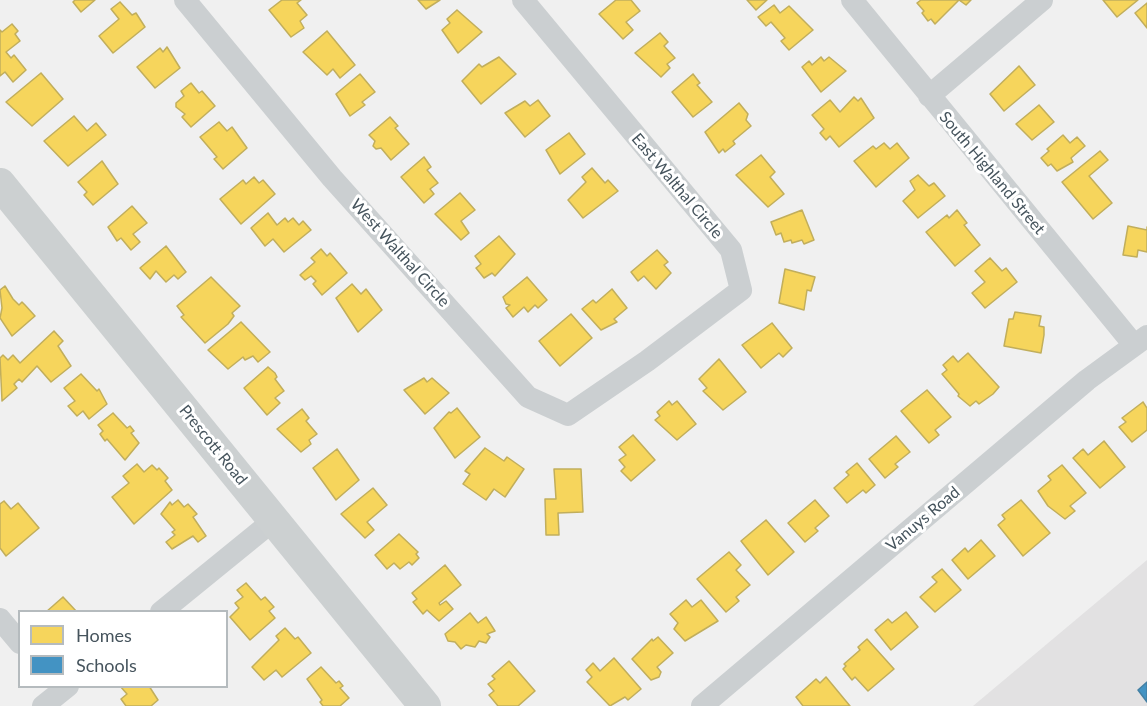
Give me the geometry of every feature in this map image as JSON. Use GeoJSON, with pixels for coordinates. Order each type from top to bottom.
{"type":"FeatureCollection","features":[{"type":"Feature","properties":{"kind":"main road","name":"Prescott Road"},"geometry":{"type":"LineString","coordinates":[[0,184],[425,706]]}},
{"type":"Feature","properties":{"kind":"street","name":"West Walthal Circle"},"geometry":{"type":"LineString","coordinates":[[184,0],[332,177],[528,397],[568,415],[647,361]]}},
{"type":"Feature","properties":{"kind":"street","name":"East Walthal Circle"},"geometry":{"type":"LineString","coordinates":[[523,0],[731,250],[741,290],[647,361]]}},
{"type":"Feature","properties":{"kind":"street","name":"South Highland Street"},"geometry":{"type":"LineString","coordinates":[[852,0],[929,96],[1141,340]]}},
{"type":"Feature","properties":{"kind":"street"},"geometry":{"type":"LineString","coordinates":[[929,96],[1042,0]]}},
{"type":"Feature","properties":{"kind":"street","name":"Vanuys Road"},"geometry":{"type":"LineString","coordinates":[[702,706],[1078,387],[1141,340]]}},
{"type":"Feature","properties":{"kind":"street"},"geometry":{"type":"LineString","coordinates":[[163,610],[274,520]]}},
{"type":"Feature","properties":{"kind":"street"},"geometry":{"type":"LineString","coordinates":[[0,619],[18,641]]}},
{"type":"Feature","properties":{"kind":"shaded area"},"geometry":{"type":"Polygon","coordinates":[[[1147,560],[1147,706],[973,706],[1147,560]]]}},
{"type":"Feature","properties":{"kind":"building: Homes"},"geometry":{"type":"Polygon","coordinates":[[[75,0],[95,0],[81,12],[73,2],[75,0]]]}},
{"type":"Feature","properties":{"kind":"building: Homes"},"geometry":{"type":"Polygon","coordinates":[[[282,0],[301,0],[297,3],[307,15],[300,21],[304,28],[291,37],[269,10],[282,0]]]}},
{"type":"Feature","properties":{"kind":"building: Homes"},"geometry":{"type":"Polygon","coordinates":[[[418,0],[440,0],[426,9],[418,0]]]}},
{"type":"Feature","properties":{"kind":"building: Homes"},"geometry":{"type":"Polygon","coordinates":[[[616,0],[631,0],[640,11],[626,22],[633,30],[623,39],[599,14],[616,0]]]}},
{"type":"Feature","properties":{"kind":"building: Homes"},"geometry":{"type":"Polygon","coordinates":[[[747,0],[767,0],[756,10],[747,0]]]}},
{"type":"Feature","properties":{"kind":"building: Homes"},"geometry":{"type":"Polygon","coordinates":[[[921,0],[959,0],[935,24],[931,19],[928,21],[922,13],[924,11],[917,3],[921,0]]]}},
{"type":"Feature","properties":{"kind":"building: Homes"},"geometry":{"type":"Polygon","coordinates":[[[959,0],[971,0],[966,5],[959,0]]]}},
{"type":"Feature","properties":{"kind":"building: Homes"},"geometry":{"type":"Polygon","coordinates":[[[1103,0],[1138,0],[1117,17],[1103,0]]]}},
{"type":"Feature","properties":{"kind":"building: Homes"},"geometry":{"type":"Polygon","coordinates":[[[120,2],[132,15],[136,13],[145,27],[113,53],[99,36],[119,19],[111,9],[120,2]]]}},
{"type":"Feature","properties":{"kind":"building: Homes"},"geometry":{"type":"Polygon","coordinates":[[[1147,3],[1147,28],[1135,13],[1147,3]]]}},
{"type":"Feature","properties":{"kind":"building: Homes"},"geometry":{"type":"Polygon","coordinates":[[[774,5],[780,13],[789,6],[813,30],[789,50],[781,41],[785,38],[771,22],[766,26],[758,17],[774,5]]]}},
{"type":"Feature","properties":{"kind":"building: Homes"},"geometry":{"type":"Polygon","coordinates":[[[457,10],[482,32],[458,53],[442,30],[450,23],[447,19],[457,10]]]}},
{"type":"Feature","properties":{"kind":"building: Homes"},"geometry":{"type":"Polygon","coordinates":[[[12,24],[18,31],[15,34],[20,41],[6,52],[11,58],[14,55],[26,70],[13,82],[5,72],[0,76],[0,30],[2,32],[12,24]]]}},
{"type":"Feature","properties":{"kind":"building: Homes"},"geometry":{"type":"Polygon","coordinates":[[[327,31],[355,65],[340,78],[333,69],[327,75],[303,52],[327,31]]]}},
{"type":"Feature","properties":{"kind":"building: Homes"},"geometry":{"type":"Polygon","coordinates":[[[660,33],[668,42],[664,46],[675,58],[667,64],[670,68],[661,77],[635,53],[660,33]]]}},
{"type":"Feature","properties":{"kind":"building: Homes"},"geometry":{"type":"Polygon","coordinates":[[[167,47],[180,68],[155,88],[137,67],[160,48],[163,52],[167,47]]]}},
{"type":"Feature","properties":{"kind":"building: Homes"},"geometry":{"type":"Polygon","coordinates":[[[499,57],[516,74],[481,104],[462,81],[479,64],[482,67],[499,57]]]}},
{"type":"Feature","properties":{"kind":"building: Homes"},"geometry":{"type":"Polygon","coordinates":[[[821,57],[824,61],[829,57],[846,71],[821,92],[802,67],[809,61],[812,65],[821,57]]]}},
{"type":"Feature","properties":{"kind":"building: Homes"},"geometry":{"type":"Polygon","coordinates":[[[1019,66],[1035,85],[1004,111],[990,94],[1019,66]]]}},
{"type":"Feature","properties":{"kind":"building: Homes"},"geometry":{"type":"Polygon","coordinates":[[[41,73],[63,99],[32,126],[6,102],[41,73]]]}},
{"type":"Feature","properties":{"kind":"building: Homes"},"geometry":{"type":"Polygon","coordinates":[[[360,74],[375,92],[362,102],[365,105],[350,116],[336,94],[360,74]]]}},
{"type":"Feature","properties":{"kind":"building: Homes"},"geometry":{"type":"Polygon","coordinates":[[[693,74],[700,83],[697,85],[712,102],[693,117],[672,92],[693,74]]]}},
{"type":"Feature","properties":{"kind":"building: Homes"},"geometry":{"type":"Polygon","coordinates":[[[191,83],[199,93],[202,91],[215,106],[191,127],[182,117],[185,114],[176,107],[176,103],[184,96],[181,91],[191,83]]]}},
{"type":"Feature","properties":{"kind":"building: Homes"},"geometry":{"type":"Polygon","coordinates":[[[854,97],[858,101],[861,98],[874,118],[839,147],[830,136],[826,140],[820,133],[824,129],[812,115],[830,100],[840,112],[854,97]]]}},
{"type":"Feature","properties":{"kind":"building: Homes"},"geometry":{"type":"Polygon","coordinates":[[[538,100],[550,116],[525,137],[505,113],[525,101],[530,106],[538,100]]]}},
{"type":"Feature","properties":{"kind":"building: Homes"},"geometry":{"type":"Polygon","coordinates":[[[739,103],[748,114],[746,120],[751,126],[733,141],[735,144],[725,152],[723,149],[719,153],[705,132],[739,103]]]}},
{"type":"Feature","properties":{"kind":"building: Homes"},"geometry":{"type":"Polygon","coordinates":[[[1039,105],[1054,122],[1032,140],[1016,124],[1039,105]]]}},
{"type":"Feature","properties":{"kind":"building: Homes"},"geometry":{"type":"Polygon","coordinates":[[[74,116],[87,131],[96,123],[106,135],[68,166],[44,141],[74,116]]]}},
{"type":"Feature","properties":{"kind":"building: Homes"},"geometry":{"type":"Polygon","coordinates":[[[390,117],[398,126],[395,128],[409,144],[391,160],[381,148],[376,149],[373,146],[375,141],[369,135],[390,117]]]}},
{"type":"Feature","properties":{"kind":"building: Homes"},"geometry":{"type":"Polygon","coordinates":[[[219,122],[227,131],[232,127],[247,148],[223,169],[214,159],[217,157],[200,137],[219,122]]]}},
{"type":"Feature","properties":{"kind":"building: Homes"},"geometry":{"type":"Polygon","coordinates":[[[569,133],[585,154],[560,174],[546,150],[569,133]]]}},
{"type":"Feature","properties":{"kind":"building: Homes"},"geometry":{"type":"Polygon","coordinates":[[[1063,135],[1070,143],[1077,137],[1085,146],[1071,158],[1073,162],[1057,171],[1041,158],[1049,151],[1047,149],[1063,135]]]}},
{"type":"Feature","properties":{"kind":"building: Homes"},"geometry":{"type":"Polygon","coordinates":[[[884,143],[890,149],[897,143],[909,158],[876,187],[854,161],[873,146],[876,149],[884,143]]]}},
{"type":"Feature","properties":{"kind":"building: Homes"},"geometry":{"type":"Polygon","coordinates":[[[1100,151],[1108,160],[1089,176],[1112,203],[1093,219],[1062,182],[1100,151]]]}},
{"type":"Feature","properties":{"kind":"building: Homes"},"geometry":{"type":"Polygon","coordinates":[[[761,155],[775,172],[770,177],[784,194],[768,207],[736,175],[761,155]]]}},
{"type":"Feature","properties":{"kind":"building: Homes"},"geometry":{"type":"Polygon","coordinates":[[[424,157],[431,167],[427,170],[438,183],[430,189],[434,194],[424,203],[401,177],[424,157]]]}},
{"type":"Feature","properties":{"kind":"building: Homes"},"geometry":{"type":"Polygon","coordinates":[[[102,161],[118,184],[93,205],[84,195],[87,192],[78,182],[102,161]]]}},
{"type":"Feature","properties":{"kind":"building: Homes"},"geometry":{"type":"Polygon","coordinates":[[[592,168],[605,183],[608,180],[618,191],[583,218],[568,200],[586,182],[582,177],[592,168]]]}},
{"type":"Feature","properties":{"kind":"building: Homes"},"geometry":{"type":"Polygon","coordinates":[[[918,175],[929,186],[934,183],[945,196],[918,218],[903,201],[915,190],[910,181],[918,175]]]}},
{"type":"Feature","properties":{"kind":"building: Homes"},"geometry":{"type":"Polygon","coordinates":[[[254,177],[259,183],[263,180],[275,194],[241,224],[220,199],[243,180],[246,184],[254,177]]]}},
{"type":"Feature","properties":{"kind":"building: Homes"},"geometry":{"type":"Polygon","coordinates":[[[460,193],[475,210],[461,221],[469,233],[461,240],[435,214],[460,193]]]}},
{"type":"Feature","properties":{"kind":"building: Homes"},"geometry":{"type":"Polygon","coordinates":[[[132,206],[147,223],[133,234],[140,242],[131,250],[121,238],[117,241],[108,227],[132,206]]]}},
{"type":"Feature","properties":{"kind":"building: Homes"},"geometry":{"type":"Polygon","coordinates":[[[802,210],[814,240],[804,244],[802,240],[792,243],[791,240],[784,242],[781,233],[776,235],[771,222],[802,210]]]}},
{"type":"Feature","properties":{"kind":"building: Homes"},"geometry":{"type":"Polygon","coordinates":[[[957,210],[967,223],[964,225],[980,245],[955,266],[926,232],[947,215],[949,218],[957,210]]]}},
{"type":"Feature","properties":{"kind":"building: Homes"},"geometry":{"type":"Polygon","coordinates":[[[268,213],[277,225],[285,218],[288,222],[293,218],[299,225],[303,221],[311,230],[284,252],[273,239],[265,246],[251,228],[268,213]]]}},
{"type":"Feature","properties":{"kind":"building: Homes"},"geometry":{"type":"Polygon","coordinates":[[[1128,226],[1147,230],[1147,252],[1138,250],[1137,257],[1123,255],[1128,226]]]}},
{"type":"Feature","properties":{"kind":"building: Homes"},"geometry":{"type":"Polygon","coordinates":[[[499,236],[515,254],[495,276],[492,273],[484,278],[476,268],[481,264],[475,256],[499,236]]]}},
{"type":"Feature","properties":{"kind":"building: Homes"},"geometry":{"type":"Polygon","coordinates":[[[166,246],[186,272],[178,279],[174,275],[166,282],[156,271],[150,279],[140,268],[166,246]]]}},
{"type":"Feature","properties":{"kind":"building: Homes"},"geometry":{"type":"Polygon","coordinates":[[[321,249],[327,256],[330,253],[347,273],[322,295],[313,284],[316,281],[311,276],[305,280],[300,275],[315,262],[311,258],[321,249]]]}},
{"type":"Feature","properties":{"kind":"building: Homes"},"geometry":{"type":"Polygon","coordinates":[[[657,250],[668,262],[664,265],[671,273],[656,289],[644,276],[638,281],[631,272],[657,250]]]}},
{"type":"Feature","properties":{"kind":"building: Homes"},"geometry":{"type":"Polygon","coordinates":[[[990,258],[1002,271],[1006,268],[1017,282],[985,308],[972,293],[985,282],[975,271],[990,258]]]}},
{"type":"Feature","properties":{"kind":"building: Homes"},"geometry":{"type":"Polygon","coordinates":[[[785,269],[815,277],[811,291],[807,290],[804,310],[779,303],[785,269]]]}},
{"type":"Feature","properties":{"kind":"building: Homes"},"geometry":{"type":"Polygon","coordinates":[[[211,277],[240,306],[232,313],[234,316],[228,324],[205,343],[181,317],[184,315],[177,306],[211,277]]]}},
{"type":"Feature","properties":{"kind":"building: Homes"},"geometry":{"type":"Polygon","coordinates":[[[527,277],[547,300],[538,308],[535,305],[528,312],[524,307],[513,317],[506,308],[510,305],[506,304],[503,297],[527,277]]]}},
{"type":"Feature","properties":{"kind":"building: Homes"},"geometry":{"type":"Polygon","coordinates":[[[352,284],[361,294],[366,289],[382,310],[358,332],[336,298],[352,284]]]}},
{"type":"Feature","properties":{"kind":"building: Homes"},"geometry":{"type":"Polygon","coordinates":[[[5,286],[19,305],[22,302],[35,316],[12,336],[0,318],[2,308],[0,290],[5,286]]]}},
{"type":"Feature","properties":{"kind":"building: Homes"},"geometry":{"type":"Polygon","coordinates":[[[612,289],[627,308],[614,319],[617,322],[601,330],[582,309],[593,300],[596,303],[612,289]]]}},
{"type":"Feature","properties":{"kind":"building: Homes"},"geometry":{"type":"Polygon","coordinates":[[[1015,312],[1041,316],[1039,326],[1044,327],[1044,335],[1041,353],[1004,346],[1009,319],[1013,319],[1015,312]]]}},
{"type":"Feature","properties":{"kind":"building: Homes"},"geometry":{"type":"Polygon","coordinates":[[[571,314],[592,338],[560,366],[539,341],[571,314]]]}},
{"type":"Feature","properties":{"kind":"building: Homes"},"geometry":{"type":"Polygon","coordinates":[[[241,322],[270,352],[258,362],[253,356],[245,360],[243,357],[228,369],[208,350],[241,322]]]}},
{"type":"Feature","properties":{"kind":"building: Homes"},"geometry":{"type":"Polygon","coordinates":[[[772,323],[792,348],[783,357],[779,353],[761,368],[742,345],[772,323]]]}},
{"type":"Feature","properties":{"kind":"building: Homes"},"geometry":{"type":"Polygon","coordinates":[[[54,331],[63,341],[58,346],[71,366],[51,382],[37,366],[22,382],[19,379],[14,384],[17,388],[2,401],[0,358],[3,355],[8,360],[13,355],[20,363],[54,331]]]}},
{"type":"Feature","properties":{"kind":"building: Homes"},"geometry":{"type":"Polygon","coordinates":[[[968,353],[999,387],[979,404],[976,401],[970,406],[958,396],[959,394],[942,374],[947,370],[943,365],[953,356],[958,362],[968,353]]]}},
{"type":"Feature","properties":{"kind":"building: Homes"},"geometry":{"type":"Polygon","coordinates":[[[719,359],[746,392],[723,410],[703,391],[707,388],[699,379],[719,359]]]}},
{"type":"Feature","properties":{"kind":"building: Homes"},"geometry":{"type":"Polygon","coordinates":[[[268,367],[275,373],[277,377],[275,379],[284,391],[275,398],[280,403],[267,415],[244,388],[268,367]]]}},
{"type":"Feature","properties":{"kind":"building: Homes"},"geometry":{"type":"Polygon","coordinates":[[[81,374],[97,391],[99,389],[107,404],[89,419],[83,411],[77,416],[68,406],[75,401],[64,388],[81,374]]]}},
{"type":"Feature","properties":{"kind":"building: Homes"},"geometry":{"type":"Polygon","coordinates":[[[424,378],[427,382],[432,378],[449,393],[425,414],[404,390],[424,378]]]}},
{"type":"Feature","properties":{"kind":"building: Homes"},"geometry":{"type":"Polygon","coordinates":[[[927,390],[951,417],[935,430],[939,435],[929,443],[901,411],[927,390]]]}},
{"type":"Feature","properties":{"kind":"building: Homes"},"geometry":{"type":"Polygon","coordinates":[[[669,401],[672,405],[677,401],[696,424],[677,440],[655,420],[660,416],[657,412],[669,401]]]}},
{"type":"Feature","properties":{"kind":"building: Homes"},"geometry":{"type":"Polygon","coordinates":[[[1143,402],[1147,408],[1147,430],[1132,442],[1119,427],[1126,422],[1122,418],[1143,402]]]}},
{"type":"Feature","properties":{"kind":"building: Homes"},"geometry":{"type":"Polygon","coordinates":[[[457,408],[480,437],[455,458],[434,428],[449,412],[457,408]]]}},
{"type":"Feature","properties":{"kind":"building: Homes"},"geometry":{"type":"Polygon","coordinates":[[[302,409],[309,418],[306,421],[317,434],[309,440],[311,444],[301,452],[277,429],[302,409]]]}},
{"type":"Feature","properties":{"kind":"building: Homes"},"geometry":{"type":"Polygon","coordinates":[[[113,413],[127,428],[130,426],[134,431],[131,433],[139,443],[125,460],[100,434],[103,431],[98,425],[113,413]]]}},
{"type":"Feature","properties":{"kind":"building: Homes"},"geometry":{"type":"Polygon","coordinates":[[[633,435],[655,460],[631,481],[621,471],[625,467],[619,460],[626,455],[619,447],[633,435]]]}},
{"type":"Feature","properties":{"kind":"building: Homes"},"geometry":{"type":"Polygon","coordinates":[[[896,436],[910,452],[895,464],[898,467],[885,478],[869,459],[896,436]]]}},
{"type":"Feature","properties":{"kind":"building: Homes"},"geometry":{"type":"Polygon","coordinates":[[[1104,441],[1125,467],[1100,488],[1073,458],[1083,449],[1088,455],[1104,441]]]}},
{"type":"Feature","properties":{"kind":"building: Homes"},"geometry":{"type":"Polygon","coordinates":[[[485,448],[504,461],[507,457],[524,469],[505,497],[494,489],[486,500],[463,484],[470,474],[465,471],[485,448]]]}},
{"type":"Feature","properties":{"kind":"building: Homes"},"geometry":{"type":"Polygon","coordinates":[[[337,449],[359,480],[336,500],[313,468],[337,449]]]}},
{"type":"Feature","properties":{"kind":"building: Homes"},"geometry":{"type":"Polygon","coordinates":[[[857,463],[875,485],[866,493],[863,490],[847,503],[834,488],[849,475],[846,472],[857,463]]]}},
{"type":"Feature","properties":{"kind":"building: Homes"},"geometry":{"type":"Polygon","coordinates":[[[137,464],[144,472],[152,465],[157,470],[159,468],[168,478],[165,481],[172,490],[134,524],[112,497],[129,483],[123,476],[137,464]]]}},
{"type":"Feature","properties":{"kind":"building: Homes"},"geometry":{"type":"Polygon","coordinates":[[[1062,465],[1086,493],[1070,506],[1075,511],[1065,519],[1048,506],[1038,491],[1051,480],[1048,476],[1062,465]]]}},
{"type":"Feature","properties":{"kind":"building: Homes"},"geometry":{"type":"Polygon","coordinates":[[[554,469],[581,469],[583,512],[558,513],[559,535],[546,535],[545,499],[556,499],[554,469]]]}},
{"type":"Feature","properties":{"kind":"building: Homes"},"geometry":{"type":"Polygon","coordinates":[[[373,488],[387,505],[367,522],[374,530],[365,538],[341,514],[373,488]]]}},
{"type":"Feature","properties":{"kind":"building: Homes"},"geometry":{"type":"Polygon","coordinates":[[[178,500],[184,507],[188,504],[197,514],[193,517],[206,536],[198,542],[193,536],[172,549],[166,542],[175,535],[172,532],[175,530],[161,514],[170,502],[172,505],[178,500]]]}},
{"type":"Feature","properties":{"kind":"building: Homes"},"geometry":{"type":"Polygon","coordinates":[[[815,500],[829,516],[815,528],[818,531],[805,542],[788,523],[815,500]]]}},
{"type":"Feature","properties":{"kind":"building: Homes"},"geometry":{"type":"Polygon","coordinates":[[[1021,500],[1050,533],[1023,556],[998,525],[1005,519],[1002,515],[1021,500]]]}},
{"type":"Feature","properties":{"kind":"building: Homes"},"geometry":{"type":"Polygon","coordinates":[[[4,501],[11,509],[18,503],[39,528],[6,556],[0,548],[0,504],[4,501]]]}},
{"type":"Feature","properties":{"kind":"building: Homes"},"geometry":{"type":"Polygon","coordinates":[[[766,520],[794,552],[768,575],[741,541],[766,520]]]}},
{"type":"Feature","properties":{"kind":"building: Homes"},"geometry":{"type":"Polygon","coordinates":[[[399,534],[418,552],[416,554],[419,558],[412,565],[409,562],[400,569],[394,563],[387,569],[375,555],[399,534]]]}},
{"type":"Feature","properties":{"kind":"building: Homes"},"geometry":{"type":"Polygon","coordinates":[[[981,540],[995,556],[968,579],[952,560],[965,548],[968,552],[981,540]]]}},
{"type":"Feature","properties":{"kind":"building: Homes"},"geometry":{"type":"Polygon","coordinates":[[[729,552],[741,565],[736,570],[750,585],[736,597],[739,601],[726,612],[697,579],[729,552]]]}},
{"type":"Feature","properties":{"kind":"building: Homes"},"geometry":{"type":"Polygon","coordinates":[[[445,565],[461,585],[439,603],[440,605],[446,601],[453,609],[439,621],[427,610],[423,614],[413,602],[417,599],[412,593],[445,565]]]}},
{"type":"Feature","properties":{"kind":"building: Homes"},"geometry":{"type":"Polygon","coordinates":[[[942,569],[961,590],[935,612],[920,597],[937,582],[932,577],[942,569]]]}},
{"type":"Feature","properties":{"kind":"building: Homes"},"geometry":{"type":"Polygon","coordinates":[[[246,583],[261,600],[265,597],[274,607],[269,611],[275,618],[250,640],[230,617],[239,608],[235,603],[243,597],[237,590],[246,583]]]}},
{"type":"Feature","properties":{"kind":"building: Homes"},"geometry":{"type":"Polygon","coordinates":[[[63,597],[75,610],[48,610],[63,597]]]}},
{"type":"Feature","properties":{"kind":"building: Homes"},"geometry":{"type":"Polygon","coordinates":[[[686,600],[692,607],[701,600],[718,621],[685,641],[674,629],[678,623],[670,614],[686,600]]]}},
{"type":"Feature","properties":{"kind":"building: Homes"},"geometry":{"type":"Polygon","coordinates":[[[906,612],[918,627],[891,650],[875,630],[888,619],[892,623],[906,612]]]}},
{"type":"Feature","properties":{"kind":"building: Homes"},"geometry":{"type":"Polygon","coordinates":[[[470,613],[478,623],[486,617],[495,631],[487,634],[490,637],[486,643],[479,641],[475,647],[466,645],[461,649],[455,642],[448,641],[445,634],[470,613]]]}},
{"type":"Feature","properties":{"kind":"building: Homes"},"geometry":{"type":"Polygon","coordinates":[[[285,628],[295,639],[298,637],[311,653],[282,677],[276,670],[264,680],[252,667],[279,640],[276,636],[285,628]]]}},
{"type":"Feature","properties":{"kind":"building: Homes"},"geometry":{"type":"Polygon","coordinates":[[[658,637],[673,653],[657,667],[661,672],[659,677],[651,680],[632,659],[652,639],[653,641],[658,637]]]}},
{"type":"Feature","properties":{"kind":"building: Homes"},"geometry":{"type":"Polygon","coordinates":[[[867,639],[894,669],[868,691],[855,677],[852,680],[843,669],[846,666],[844,664],[860,650],[858,647],[867,639]]]}},
{"type":"Feature","properties":{"kind":"building: Homes"},"geometry":{"type":"Polygon","coordinates":[[[614,658],[641,689],[628,700],[625,697],[610,706],[587,682],[592,677],[586,670],[593,663],[600,671],[614,658]]]}},
{"type":"Feature","properties":{"kind":"building: Homes"},"geometry":{"type":"Polygon","coordinates":[[[509,661],[535,691],[518,706],[498,706],[489,695],[494,691],[488,684],[495,679],[492,676],[509,661]]]}},
{"type":"Feature","properties":{"kind":"building: Homes"},"geometry":{"type":"Polygon","coordinates":[[[321,667],[336,683],[339,681],[343,686],[340,688],[349,698],[340,706],[323,706],[320,702],[322,700],[307,679],[321,667]]]}},
{"type":"Feature","properties":{"kind":"building: Homes"},"geometry":{"type":"Polygon","coordinates":[[[826,677],[850,706],[803,706],[796,697],[816,679],[820,683],[826,677]]]}},
{"type":"Feature","properties":{"kind":"building: Homes"},"geometry":{"type":"Polygon","coordinates":[[[122,688],[150,688],[158,700],[151,706],[126,706],[121,699],[127,694],[122,688]]]}},
{"type":"Feature","properties":{"kind":"building: Schools"},"geometry":{"type":"Polygon","coordinates":[[[1147,682],[1147,702],[1138,690],[1147,682]]]}}]}
